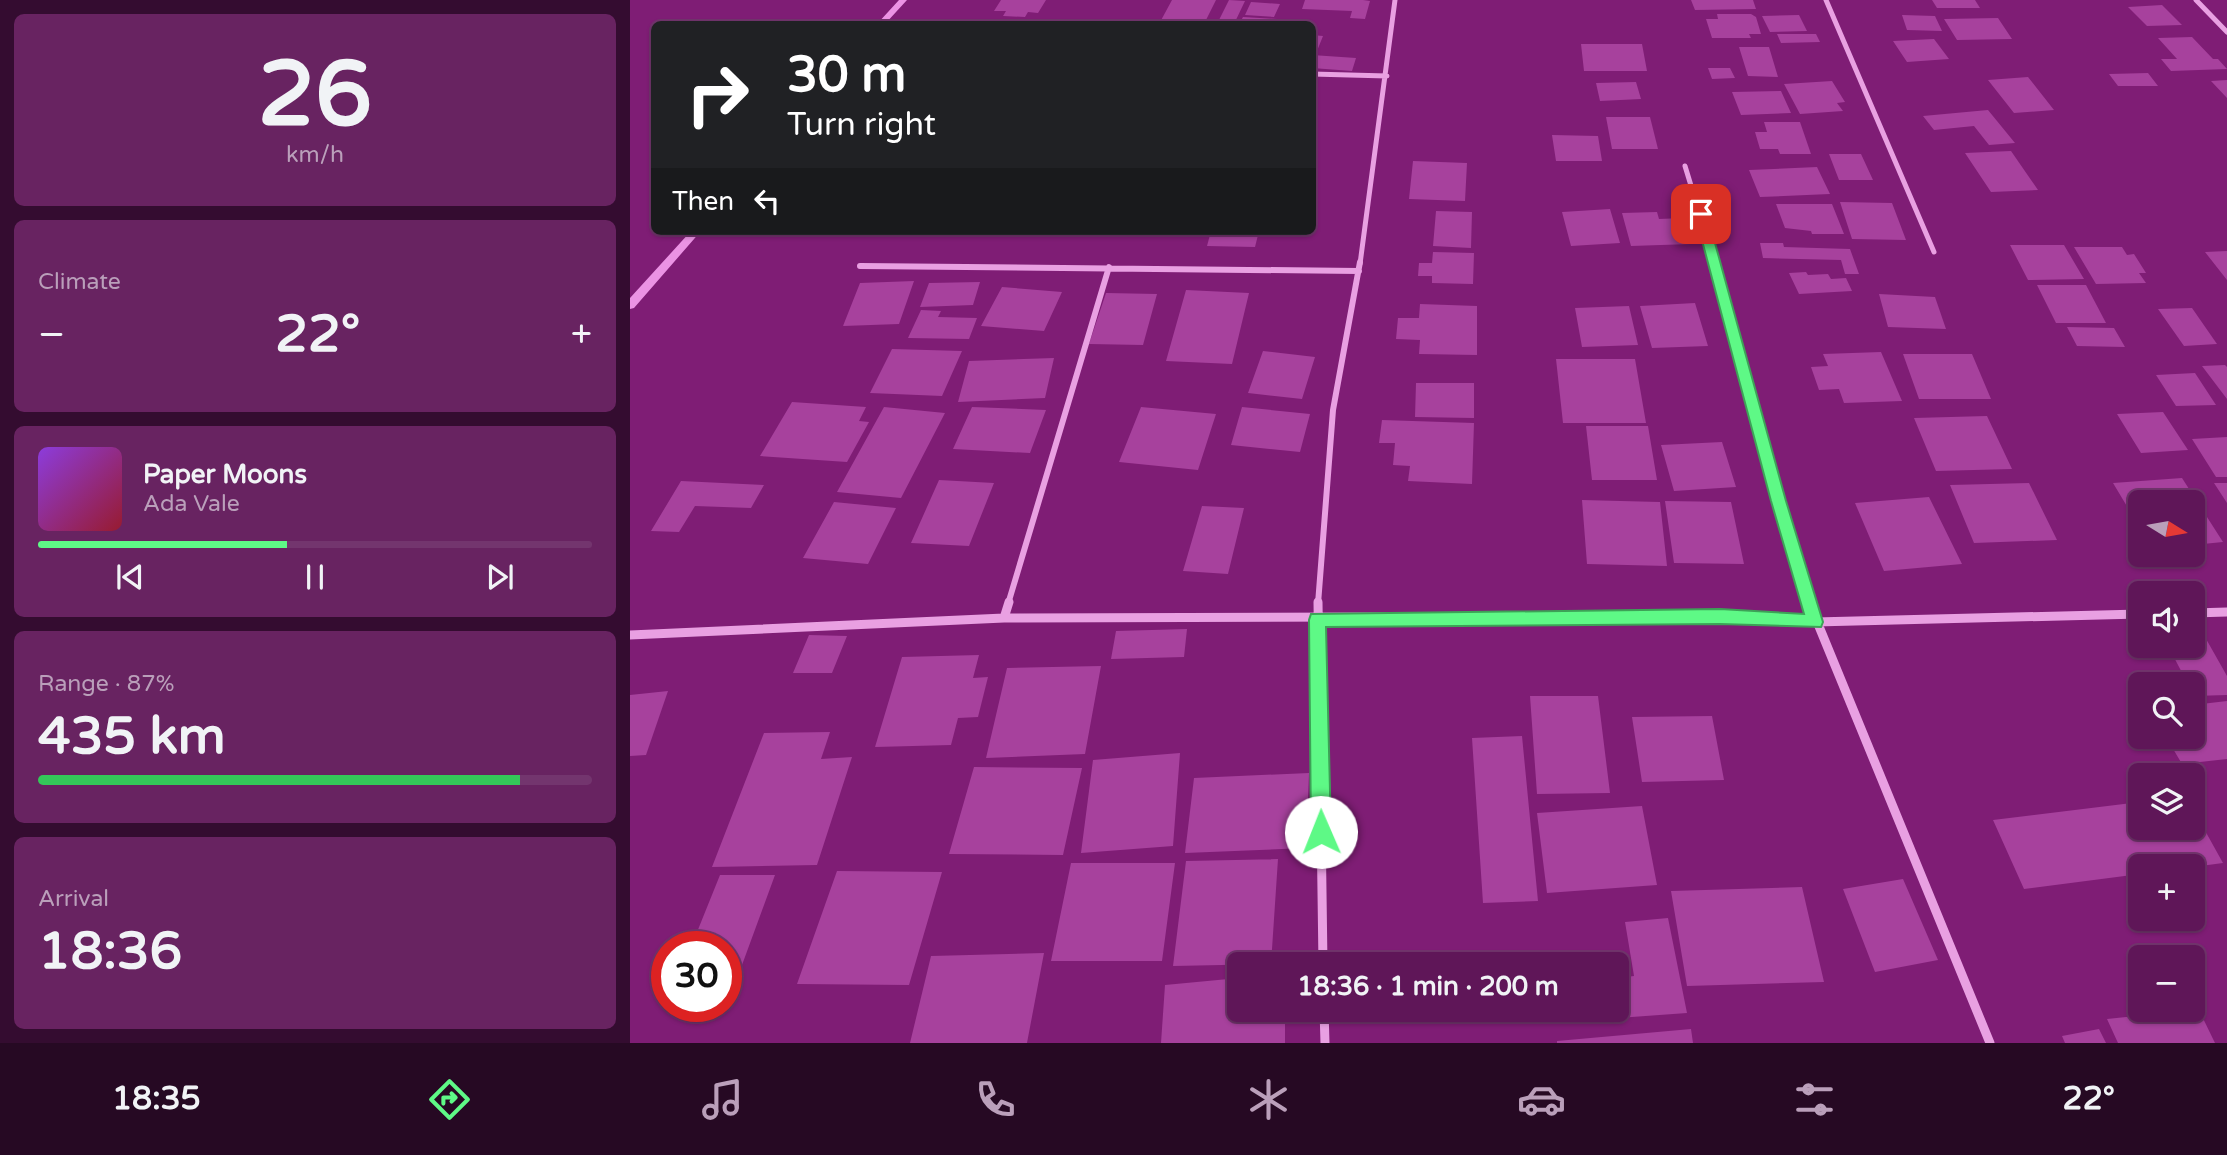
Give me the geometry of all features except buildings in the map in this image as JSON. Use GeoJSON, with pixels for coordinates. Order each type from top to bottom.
{"type":"FeatureCollection","features":[{"type":"Feature","properties":{"kind":"street"},"geometry":{"type":"LineString","coordinates":[[1323,952],[1317,620],[1334,410],[1359,271],[1395,0]]}},
{"type":"Feature","properties":{"kind":"street"},"geometry":{"type":"LineString","coordinates":[[1826,0],[1934,252]]}},
{"type":"Feature","properties":{"kind":"street"},"geometry":{"type":"LineString","coordinates":[[2196,0],[2227,33]]}},
{"type":"Feature","properties":{"kind":"street"},"geometry":{"type":"LineString","coordinates":[[1316,74],[1387,76]]}},
{"type":"Feature","properties":{"kind":"street"},"geometry":{"type":"LineString","coordinates":[[1685,166],[1731,315],[1778,501],[1815,622],[1990,1043]]}},
{"type":"Feature","properties":{"kind":"street"},"geometry":{"type":"LineString","coordinates":[[860,266],[1359,271]]}},
{"type":"Feature","properties":{"kind":"street"},"geometry":{"type":"LineString","coordinates":[[1004,618],[1109,267]]}},
{"type":"Feature","properties":{"kind":"street"},"geometry":{"type":"LineString","coordinates":[[2205,612],[2227,612]]}},
{"type":"Feature","properties":{"kind":"street"},"geometry":{"type":"LineString","coordinates":[[630,635],[1004,618],[1317,620],[1715,616],[1815,622],[2128,614]]}},
{"type":"Feature","properties":{"kind":"street"},"geometry":{"type":"LineString","coordinates":[[1324,1022],[1325,1043]]}},
{"type":"Feature","properties":{"kind":"waterway"},"geometry":{"type":"LineString","coordinates":[[884,21],[903,0]]}},
{"type":"Feature","properties":{"kind":"waterway"},"geometry":{"type":"LineString","coordinates":[[630,305],[692,235]]}},
{"type":"Feature","properties":{"kind":"route"},"geometry":{"type":"LineString","coordinates":[[1321,832],[1317,620],[1720,616],[1815,622],[1778,501],[1731,315],[1701,214]]}}]}
